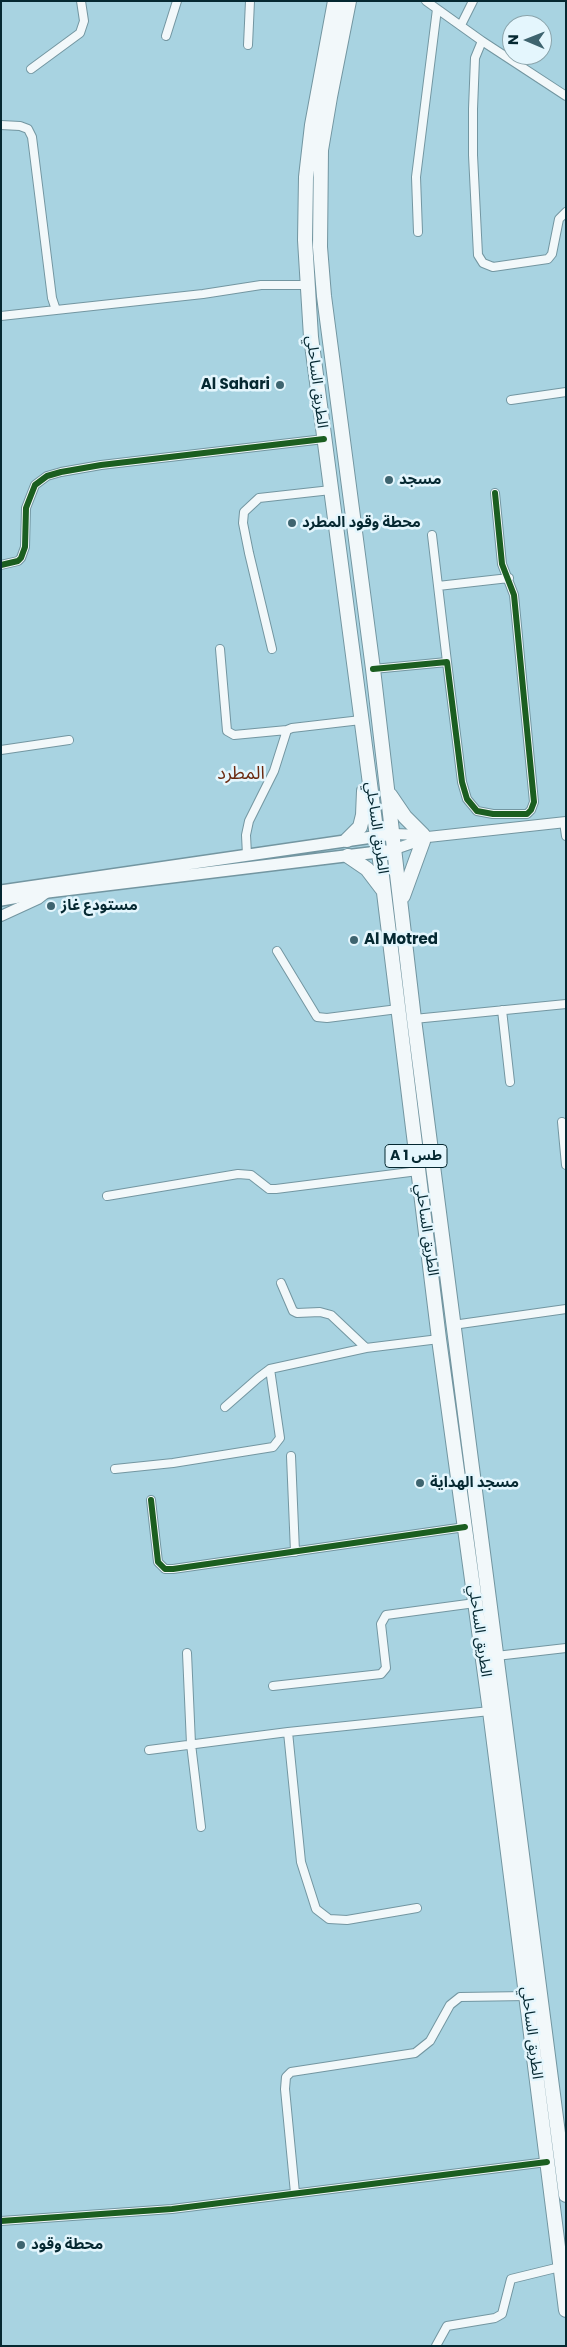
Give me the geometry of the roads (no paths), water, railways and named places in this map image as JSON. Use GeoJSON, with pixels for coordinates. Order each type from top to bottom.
{"type":"FeatureCollection","features":[{"type":"Feature","properties":{"kind":"highway","name":"الطريق الساحلي"},"geometry":{"type":"LineString","coordinates":[[335,1],[308,154],[305,240],[310,338],[380,852],[418,1171],[527,1996],[566,2195]]}},
{"type":"Feature","properties":{"kind":"highway","name":"الطريق الساحلي"},"geometry":{"type":"LineString","coordinates":[[349,1],[330,97],[322,150],[320,247],[324,296],[389,794],[414,1019],[496,1656],[558,2160],[560,2267],[566,2310]]}},
{"type":"Feature","properties":{"kind":"highway"},"geometry":{"type":"LineString","coordinates":[[347,840],[360,826],[363,815],[365,785],[369,776]]}},
{"type":"Feature","properties":{"kind":"highway"},"geometry":{"type":"LineString","coordinates":[[389,794],[405,817],[425,837],[402,901]]}},
{"type":"Feature","properties":{"kind":"highway"},"geometry":{"type":"LineString","coordinates":[[348,856],[367,868],[384,890]]}},
{"type":"Feature","properties":{"kind":"main road"},"geometry":{"type":"LineString","coordinates":[[1,894],[393,834]]}},
{"type":"Feature","properties":{"kind":"main road"},"geometry":{"type":"LineString","coordinates":[[1,894],[48,892],[395,849]]}},
{"type":"Feature","properties":{"kind":"street"},"geometry":{"type":"LineString","coordinates":[[31,69],[80,33],[84,21],[81,1]]}},
{"type":"Feature","properties":{"kind":"street"},"geometry":{"type":"LineString","coordinates":[[166,36],[177,1]]}},
{"type":"Feature","properties":{"kind":"street"},"geometry":{"type":"LineString","coordinates":[[248,45],[250,1]]}},
{"type":"Feature","properties":{"kind":"street"},"geometry":{"type":"LineString","coordinates":[[426,1],[482,41],[566,96]]}},
{"type":"Feature","properties":{"kind":"street"},"geometry":{"type":"LineString","coordinates":[[461,25],[473,1]]}},
{"type":"Feature","properties":{"kind":"street"},"geometry":{"type":"LineString","coordinates":[[418,232],[416,177],[437,8]]}},
{"type":"Feature","properties":{"kind":"street"},"geometry":{"type":"LineString","coordinates":[[482,41],[476,58],[473,155],[478,255],[483,264],[492,267],[548,259],[552,254],[558,219],[566,212]]}},
{"type":"Feature","properties":{"kind":"street"},"geometry":{"type":"LineString","coordinates":[[1,126],[20,126],[28,129],[32,137],[52,298],[56,310]]}},
{"type":"Feature","properties":{"kind":"street"},"geometry":{"type":"LineString","coordinates":[[1,316],[203,294],[261,285],[306,284]]}},
{"type":"Feature","properties":{"kind":"street"},"geometry":{"type":"LineString","coordinates":[[511,400],[566,392]]}},
{"type":"Feature","properties":{"kind":"street"},"geometry":{"type":"LineString","coordinates":[[1,565],[18,561],[21,558],[25,547],[26,508],[34,485],[48,476],[101,465],[324,439]]}},
{"type":"Feature","properties":{"kind":"street"},"geometry":{"type":"LineString","coordinates":[[272,649],[247,546],[243,523],[244,512],[259,498],[331,490]]}},
{"type":"Feature","properties":{"kind":"street"},"geometry":{"type":"LineString","coordinates":[[432,535],[461,774],[467,799],[477,811],[493,814],[527,814],[534,802],[514,595],[502,564],[495,493]]}},
{"type":"Feature","properties":{"kind":"street"},"geometry":{"type":"LineString","coordinates":[[438,586],[509,578]]}},
{"type":"Feature","properties":{"kind":"street"},"geometry":{"type":"LineString","coordinates":[[220,649],[227,731],[234,735],[361,720]]}},
{"type":"Feature","properties":{"kind":"street"},"geometry":{"type":"LineString","coordinates":[[373,669],[447,662]]}},
{"type":"Feature","properties":{"kind":"street"},"geometry":{"type":"LineString","coordinates":[[247,855],[246,836],[248,821],[274,771],[287,730]]}},
{"type":"Feature","properties":{"kind":"street"},"geometry":{"type":"LineString","coordinates":[[1,750],[69,740]]}},
{"type":"Feature","properties":{"kind":"street"},"geometry":{"type":"LineString","coordinates":[[393,834],[425,837],[565,822],[566,836]]}},
{"type":"Feature","properties":{"kind":"street"},"geometry":{"type":"LineString","coordinates":[[395,849],[425,837]]}},
{"type":"Feature","properties":{"kind":"street"},"geometry":{"type":"LineString","coordinates":[[1,916],[38,899],[48,892]]}},
{"type":"Feature","properties":{"kind":"street"},"geometry":{"type":"LineString","coordinates":[[277,950],[316,1017],[327,1018],[398,1009]]}},
{"type":"Feature","properties":{"kind":"street"},"geometry":{"type":"LineString","coordinates":[[414,1019],[566,1004]]}},
{"type":"Feature","properties":{"kind":"street"},"geometry":{"type":"LineString","coordinates":[[502,1010],[510,1082]]}},
{"type":"Feature","properties":{"kind":"street"},"geometry":{"type":"LineString","coordinates":[[562,1122],[566,1165]]}},
{"type":"Feature","properties":{"kind":"street"},"geometry":{"type":"LineString","coordinates":[[107,1196],[238,1174],[251,1175],[269,1188],[276,1188],[418,1171]]}},
{"type":"Feature","properties":{"kind":"street"},"geometry":{"type":"LineString","coordinates":[[282,1283],[293,1311],[297,1313],[320,1312],[331,1315],[366,1348]]}},
{"type":"Feature","properties":{"kind":"street"},"geometry":{"type":"LineString","coordinates":[[453,1325],[566,1309]]}},
{"type":"Feature","properties":{"kind":"street"},"geometry":{"type":"LineString","coordinates":[[225,1407],[270,1369],[366,1348],[440,1339]]}},
{"type":"Feature","properties":{"kind":"street"},"geometry":{"type":"LineString","coordinates":[[115,1469],[173,1463],[273,1447],[280,1438],[270,1369]]}},
{"type":"Feature","properties":{"kind":"street"},"geometry":{"type":"LineString","coordinates":[[291,1456],[295,1552]]}},
{"type":"Feature","properties":{"kind":"street"},"geometry":{"type":"LineString","coordinates":[[151,1500],[158,1562],[164,1569],[173,1570],[465,1527]]}},
{"type":"Feature","properties":{"kind":"street"},"geometry":{"type":"LineString","coordinates":[[273,1686],[381,1674],[386,1668],[381,1624],[386,1615],[475,1603]]}},
{"type":"Feature","properties":{"kind":"street"},"geometry":{"type":"LineString","coordinates":[[496,1656],[566,1648]]}},
{"type":"Feature","properties":{"kind":"street"},"geometry":{"type":"LineString","coordinates":[[187,1653],[191,1744],[201,1827]]}},
{"type":"Feature","properties":{"kind":"street"},"geometry":{"type":"LineString","coordinates":[[149,1750],[288,1732],[490,1711]]}},
{"type":"Feature","properties":{"kind":"street"},"geometry":{"type":"LineString","coordinates":[[288,1732],[301,1862],[316,1910],[329,1919],[346,1920],[417,1908]]}},
{"type":"Feature","properties":{"kind":"street"},"geometry":{"type":"LineString","coordinates":[[295,2193],[285,2089],[286,2077],[291,2072],[415,2053],[430,2041],[450,2005],[460,1997],[527,1996]]}},
{"type":"Feature","properties":{"kind":"street"},"geometry":{"type":"LineString","coordinates":[[1,2221],[172,2209],[558,2160]]}},
{"type":"Feature","properties":{"kind":"street"},"geometry":{"type":"LineString","coordinates":[[436,2346],[448,2326],[495,2318],[502,2314],[511,2279],[560,2267]]}},
{"type":"Feature","properties":{"kind":"place","name":"Al Sahari"},"geometry":{"type":"Point","coordinates":[280,385]}},
{"type":"Feature","properties":{"kind":"place","name":"مسجد"},"geometry":{"type":"Point","coordinates":[389,480]}},
{"type":"Feature","properties":{"kind":"place","name":"محطة وقود المطرد"},"geometry":{"type":"Point","coordinates":[292,523]}},
{"type":"Feature","properties":{"kind":"place","name":"مستودع غاز"},"geometry":{"type":"Point","coordinates":[51,906]}},
{"type":"Feature","properties":{"kind":"place","name":"Al Motred"},"geometry":{"type":"Point","coordinates":[354,940]}},
{"type":"Feature","properties":{"kind":"place","name":"مسجد الهداية"},"geometry":{"type":"Point","coordinates":[420,1483]}},
{"type":"Feature","properties":{"kind":"place","name":"محطة وقود"},"geometry":{"type":"Point","coordinates":[21,2245]}},
{"type":"Feature","properties":{"kind":"district","name":"المطرد"},"geometry":{"type":"Point","coordinates":[241,774]}}]}
